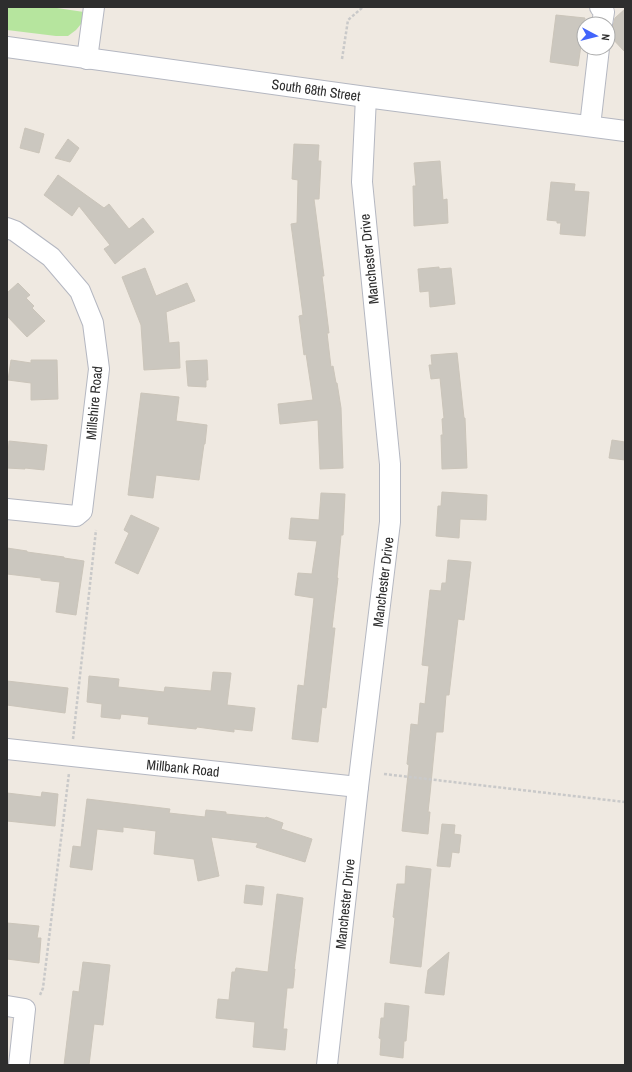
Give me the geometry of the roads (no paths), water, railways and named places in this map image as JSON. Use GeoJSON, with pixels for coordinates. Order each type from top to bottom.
{"type":"FeatureCollection","features":[{"type":"Feature","properties":{"kind":"street"},"geometry":{"type":"LineString","coordinates":[[87,59],[94,7]]}},
{"type":"Feature","properties":{"kind":"street"},"geometry":{"type":"LineString","coordinates":[[600,7],[604,12],[603,16]]}},
{"type":"Feature","properties":{"kind":"street","name":"South 68th Street"},"geometry":{"type":"LineString","coordinates":[[7,48],[625,131]]}},
{"type":"Feature","properties":{"kind":"street"},"geometry":{"type":"LineString","coordinates":[[590,126],[598,56]]}},
{"type":"Feature","properties":{"kind":"street","name":"Manchester Drive"},"geometry":{"type":"LineString","coordinates":[[327,1065],[358,787],[390,522],[390,464],[362,182],[366,97]]}},
{"type":"Feature","properties":{"kind":"street","name":"Millshire Road"},"geometry":{"type":"LineString","coordinates":[[7,228],[15,231],[51,256],[80,291],[93,323],[99,369],[82,511],[76,516],[7,508]]}},
{"type":"Feature","properties":{"kind":"street","name":"Millbank Road"},"geometry":{"type":"LineString","coordinates":[[7,749],[358,787]]}},
{"type":"Feature","properties":{"kind":"street"},"geometry":{"type":"LineString","coordinates":[[16,1008],[19,1065]]}}]}
